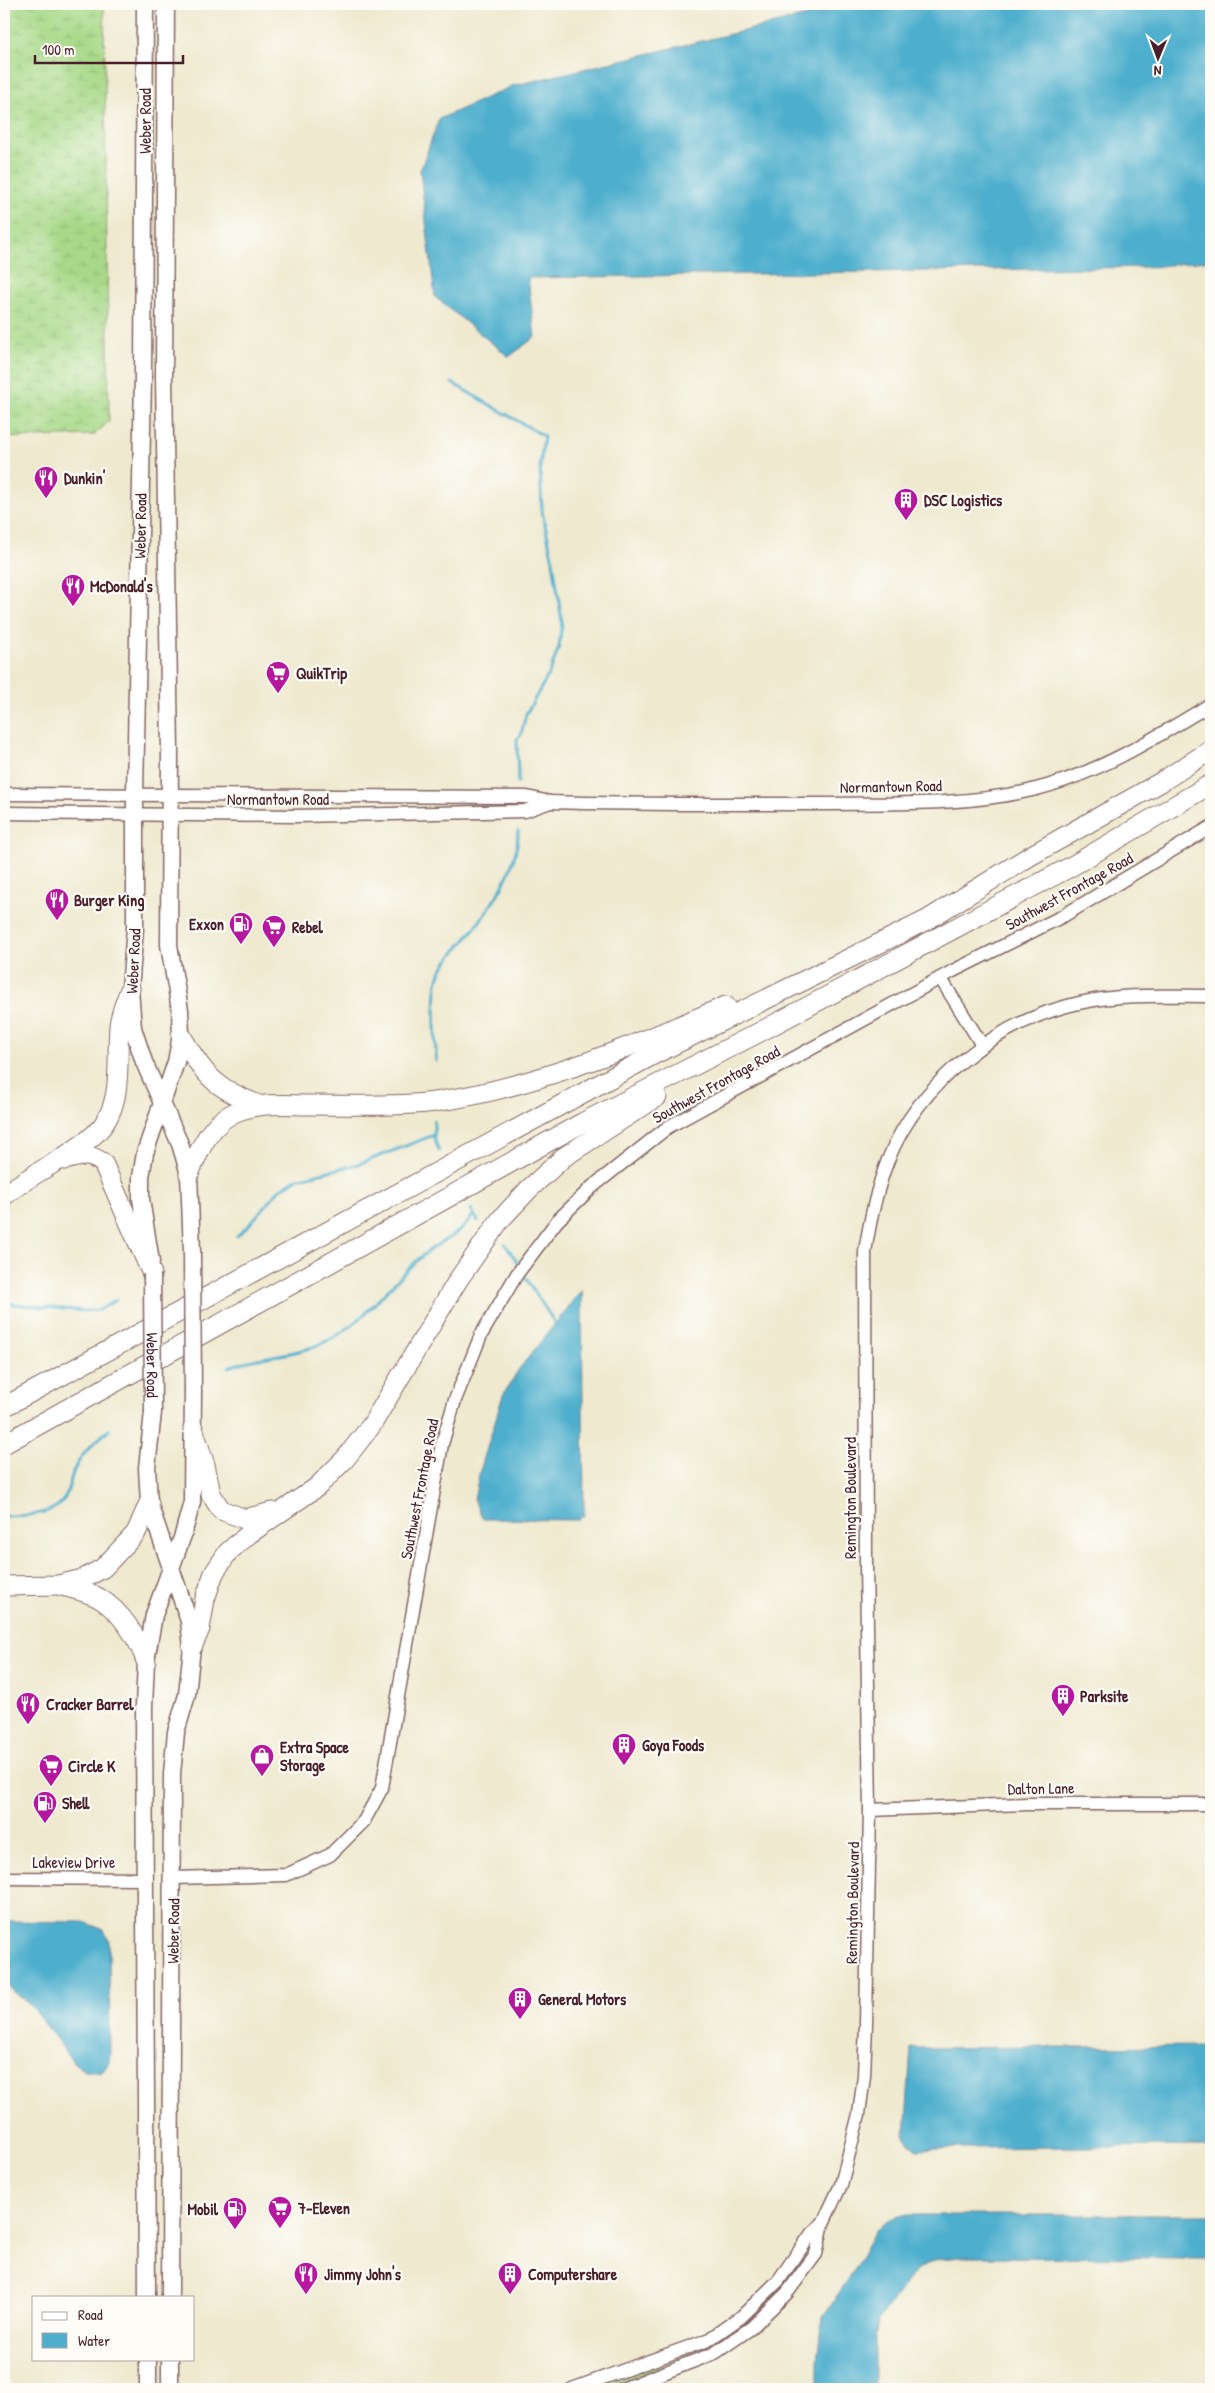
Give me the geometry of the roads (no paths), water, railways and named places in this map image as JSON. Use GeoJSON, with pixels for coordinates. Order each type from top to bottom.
{"type":"FeatureCollection","features":[{"type":"Feature","properties":{"kind":"highway"},"geometry":{"type":"LineString","coordinates":[[4,1407],[655,1054],[927,920],[1030,856],[1161,782],[1211,750]]}},
{"type":"Feature","properties":{"kind":"highway"},"geometry":{"type":"LineString","coordinates":[[4,1444],[582,1123],[758,1034],[1072,866],[1211,784]]}},
{"type":"Feature","properties":{"kind":"highway"},"geometry":{"type":"LineString","coordinates":[[189,1174],[201,1146],[222,1120],[237,1111],[259,1105],[434,1102],[504,1088],[622,1050],[927,920]]}},
{"type":"Feature","properties":{"kind":"highway"},"geometry":{"type":"LineString","coordinates":[[4,1196],[96,1134],[112,1108],[117,1086],[119,1024],[130,990]]}},
{"type":"Feature","properties":{"kind":"highway"},"geometry":{"type":"LineString","coordinates":[[192,1647],[200,1629],[205,1598],[214,1573],[228,1552],[249,1534],[317,1487],[345,1459],[371,1426],[458,1280],[500,1220],[529,1188],[564,1157],[758,1034]]}},
{"type":"Feature","properties":{"kind":"highway"},"geometry":{"type":"LineString","coordinates":[[180,1035],[196,1061],[215,1082],[232,1094],[259,1105]]}},
{"type":"Feature","properties":{"kind":"highway"},"geometry":{"type":"LineString","coordinates":[[53,1163],[82,1155],[93,1156],[103,1163],[152,1274]]}},
{"type":"Feature","properties":{"kind":"highway"},"geometry":{"type":"LineString","coordinates":[[193,1428],[205,1465],[211,1494],[220,1510],[245,1519],[264,1515],[292,1505]]}},
{"type":"Feature","properties":{"kind":"highway"},"geometry":{"type":"LineString","coordinates":[[4,1586],[58,1585],[83,1579],[103,1568],[136,1533],[149,1503]]}},
{"type":"Feature","properties":{"kind":"highway"},"geometry":{"type":"LineString","coordinates":[[58,1585],[88,1592],[101,1599],[130,1629],[141,1645],[146,1661]]}},
{"type":"Feature","properties":{"kind":"main road","name":"Weber Road"},"geometry":{"type":"LineString","coordinates":[[145,4],[143,370],[135,794],[135,928],[130,990],[133,1028],[144,1062],[180,1144],[189,1174],[192,1252],[193,1392],[192,1502],[171,1570],[154,1615],[146,1661],[143,1754],[147,2296]]}},
{"type":"Feature","properties":{"kind":"main road","name":"Weber Road"},"geometry":{"type":"LineString","coordinates":[[166,4],[164,377],[169,795],[168,945],[180,1010],[180,1035],[176,1062],[145,1153],[141,1177],[141,1198],[152,1274],[153,1412],[147,1468],[149,1503],[189,1621],[192,1647],[187,1695],[176,1732],[172,1774],[170,2296]]}},
{"type":"Feature","properties":{"kind":"main road"},"geometry":{"type":"LineString","coordinates":[[148,2360],[148,2389]]}},
{"type":"Feature","properties":{"kind":"main road"},"geometry":{"type":"LineString","coordinates":[[170,2360],[170,2389]]}},
{"type":"Feature","properties":{"kind":"street","name":"Normantown Road"},"geometry":{"type":"LineString","coordinates":[[4,794],[528,797],[550,802],[696,805],[902,803],[970,800],[1029,791],[1097,768],[1154,739],[1211,704]]}},
{"type":"Feature","properties":{"kind":"street","name":"Normantown Road"},"geometry":{"type":"LineString","coordinates":[[4,813],[297,816],[525,811],[550,802]]}},
{"type":"Feature","properties":{"kind":"street","name":"Southwest Frontage Road"},"geometry":{"type":"LineString","coordinates":[[173,1878],[286,1875],[330,1855],[364,1821],[382,1788],[442,1444],[455,1400],[481,1335],[517,1274],[557,1221],[592,1187],[668,1127],[941,979],[1063,916],[1211,827]]}},
{"type":"Feature","properties":{"kind":"street"},"geometry":{"type":"LineString","coordinates":[[941,979],[982,1045]]}},
{"type":"Feature","properties":{"kind":"street","name":"Remington Boulevard"},"geometry":{"type":"LineString","coordinates":[[622,2389],[715,2353],[751,2328],[787,2293],[816,2254],[823,2223],[841,2185],[859,2114],[864,2076],[870,1810],[866,1566],[865,1252],[872,1205],[888,1158],[909,1119],[941,1080],[982,1045],[1037,1016],[1080,1002],[1136,996],[1211,996]]}},
{"type":"Feature","properties":{"kind":"street","name":"Dalton Lane"},"geometry":{"type":"LineString","coordinates":[[870,1810],[1027,1804],[1211,1804]]}},
{"type":"Feature","properties":{"kind":"street","name":"Lakeview Drive"},"geometry":{"type":"LineString","coordinates":[[4,1878],[144,1879]]}},
{"type":"Feature","properties":{"kind":"street","name":"Remington Boulevard"},"geometry":{"type":"LineString","coordinates":[[572,2389],[708,2340],[741,2316],[778,2280],[812,2233],[823,2223]]}},
{"type":"Feature","properties":{"kind":"water"},"geometry":{"type":"Polygon","coordinates":[[[857,4],[1211,4],[1211,260],[1153,267],[528,278],[535,337],[509,357],[435,297],[420,171],[439,119],[512,86],[857,4]]]}},
{"type":"Feature","properties":{"kind":"water"},"geometry":{"type":"Polygon","coordinates":[[[582,1290],[584,1515],[578,1520],[483,1519],[474,1500],[480,1471],[503,1395],[519,1369],[582,1290]]]}},
{"type":"Feature","properties":{"kind":"water"},"geometry":{"type":"Polygon","coordinates":[[[4,1921],[84,1922],[104,1930],[109,1941],[110,2051],[109,2063],[103,2071],[87,2072],[74,2063],[34,2009],[4,1983],[4,1921]]]}},
{"type":"Feature","properties":{"kind":"water"},"geometry":{"type":"Polygon","coordinates":[[[1211,2046],[1211,2146],[917,2150],[905,2137],[911,2048],[1211,2046]]]}},
{"type":"Feature","properties":{"kind":"water"},"geometry":{"type":"Polygon","coordinates":[[[899,2215],[1211,2215],[1211,2258],[962,2257],[939,2259],[915,2271],[879,2319],[875,2337],[875,2389],[818,2389],[818,2362],[823,2316],[852,2274],[875,2229],[899,2215]]]}},
{"type":"Feature","properties":{"kind":"waterway"},"geometry":{"type":"LineString","coordinates":[[452,383],[544,436],[540,466],[542,511],[553,561],[562,622],[559,647],[549,674],[526,714],[521,735],[517,739],[518,782]]}},
{"type":"Feature","properties":{"kind":"waterway"},"geometry":{"type":"LineString","coordinates":[[436,1061],[435,1003],[440,973],[448,959],[466,939],[501,889],[513,861],[518,831]]}},
{"type":"Feature","properties":{"kind":"waterway"},"geometry":{"type":"LineString","coordinates":[[434,1121],[434,1138],[439,1151]]}},
{"type":"Feature","properties":{"kind":"waterway"},"geometry":{"type":"LineString","coordinates":[[237,1236],[279,1190],[296,1179],[359,1164],[434,1135]]}},
{"type":"Feature","properties":{"kind":"waterway"},"geometry":{"type":"LineString","coordinates":[[471,1209],[478,1221]]}},
{"type":"Feature","properties":{"kind":"waterway"},"geometry":{"type":"LineString","coordinates":[[229,1367],[251,1360],[310,1348],[337,1336],[364,1314],[427,1252],[460,1231],[473,1214]]}},
{"type":"Feature","properties":{"kind":"waterway"},"geometry":{"type":"LineString","coordinates":[[505,1244],[520,1266]]}},
{"type":"Feature","properties":{"kind":"waterway"},"geometry":{"type":"LineString","coordinates":[[523,1274],[555,1323]]}},
{"type":"Feature","properties":{"kind":"waterway"},"geometry":{"type":"LineString","coordinates":[[4,1303],[83,1311],[99,1310],[116,1300]]}},
{"type":"Feature","properties":{"kind":"waterway"},"geometry":{"type":"LineString","coordinates":[[4,1516],[39,1513],[56,1507],[66,1495],[73,1473],[83,1455],[110,1429]]}},
{"type":"Feature","properties":{"kind":"place","name":"Dunkin'"},"geometry":{"type":"Point","coordinates":[46,499]}},
{"type":"Feature","properties":{"kind":"place","name":"DSC Logistics"},"geometry":{"type":"Point","coordinates":[906,521]}},
{"type":"Feature","properties":{"kind":"place","name":"McDonald's"},"geometry":{"type":"Point","coordinates":[73,607]}},
{"type":"Feature","properties":{"kind":"place","name":"QuikTrip"},"geometry":{"type":"Point","coordinates":[278,694]}},
{"type":"Feature","properties":{"kind":"place","name":"Burger King"},"geometry":{"type":"Point","coordinates":[57,921]}},
{"type":"Feature","properties":{"kind":"place","name":"Exxon"},"geometry":{"type":"Point","coordinates":[241,945]}},
{"type":"Feature","properties":{"kind":"place","name":"Rebel"},"geometry":{"type":"Point","coordinates":[274,948]}},
{"type":"Feature","properties":{"kind":"place","name":"Parksite"},"geometry":{"type":"Point","coordinates":[1063,1717]}},
{"type":"Feature","properties":{"kind":"place","name":"Cracker Barrel"},"geometry":{"type":"Point","coordinates":[28,1725]}},
{"type":"Feature","properties":{"kind":"place","name":"Goya Foods"},"geometry":{"type":"Point","coordinates":[624,1766]}},
{"type":"Feature","properties":{"kind":"place","name":"Extra Space Storage"},"geometry":{"type":"Point","coordinates":[262,1777]}},
{"type":"Feature","properties":{"kind":"place","name":"Circle K"},"geometry":{"type":"Point","coordinates":[51,1787]}},
{"type":"Feature","properties":{"kind":"place","name":"Shell"},"geometry":{"type":"Point","coordinates":[45,1824]}},
{"type":"Feature","properties":{"kind":"place","name":"General Motors"},"geometry":{"type":"Point","coordinates":[520,2020]}},
{"type":"Feature","properties":{"kind":"place","name":"7-Eleven"},"geometry":{"type":"Point","coordinates":[280,2229]}},
{"type":"Feature","properties":{"kind":"place","name":"Mobil"},"geometry":{"type":"Point","coordinates":[235,2230]}},
{"type":"Feature","properties":{"kind":"place","name":"Jimmy John's"},"geometry":{"type":"Point","coordinates":[306,2295]}},
{"type":"Feature","properties":{"kind":"place","name":"Computershare"},"geometry":{"type":"Point","coordinates":[510,2295]}}]}
